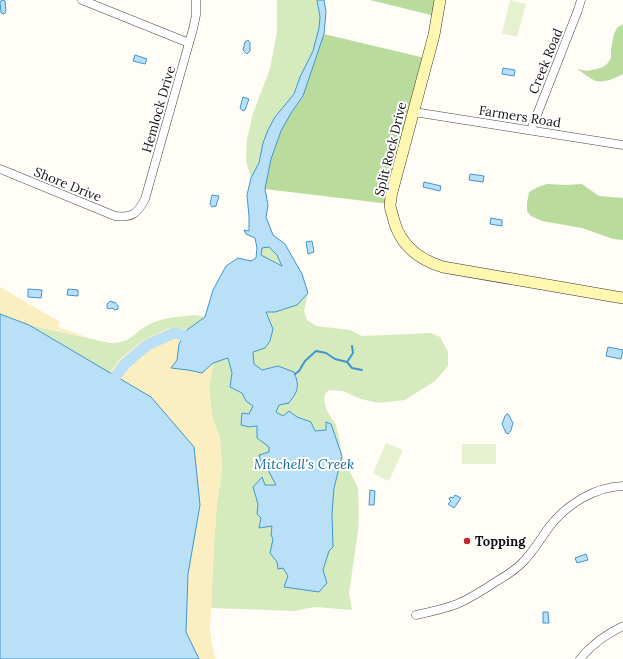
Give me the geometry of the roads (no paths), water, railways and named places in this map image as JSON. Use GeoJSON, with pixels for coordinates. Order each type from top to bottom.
{"type":"FeatureCollection","features":[{"type":"Feature","properties":{"kind":"street"},"geometry":{"type":"LineString","coordinates":[[82,0],[189,43]]}},
{"type":"Feature","properties":{"kind":"street","name":"Hemlock Drive"},"geometry":{"type":"LineString","coordinates":[[128,216],[135,213],[140,208],[145,199],[193,29],[196,16],[196,0]]}},
{"type":"Feature","properties":{"kind":"street","name":"Split Rock Drive"},"geometry":{"type":"LineString","coordinates":[[440,0],[434,35],[392,192],[390,206],[394,223],[402,239],[414,253],[432,264],[443,267],[623,298]]}},
{"type":"Feature","properties":{"kind":"street","name":"Creek Road"},"geometry":{"type":"LineString","coordinates":[[531,130],[581,0]]}},
{"type":"Feature","properties":{"kind":"street","name":"Farmers Road"},"geometry":{"type":"LineString","coordinates":[[414,112],[623,145]]}},
{"type":"Feature","properties":{"kind":"street","name":"Shore Drive"},"geometry":{"type":"LineString","coordinates":[[0,169],[115,216],[128,216]]}},
{"type":"Feature","properties":{"kind":"street"},"geometry":{"type":"LineString","coordinates":[[416,615],[440,610],[457,604],[490,586],[522,563],[551,525],[562,513],[575,503],[592,493],[613,487],[623,486]]}},
{"type":"Feature","properties":{"kind":"street"},"geometry":{"type":"LineString","coordinates":[[580,659],[593,644],[623,626]]}},
{"type":"Feature","properties":{"kind":"water"},"geometry":{"type":"Polygon","coordinates":[[[2,0],[5,1],[6,12],[4,14],[1,13],[0,2],[2,0]]]}},
{"type":"Feature","properties":{"kind":"water","name":"Mitchell's Creek"},"geometry":{"type":"Polygon","coordinates":[[[317,0],[324,0],[326,12],[324,34],[303,96],[281,131],[271,159],[265,189],[268,205],[266,217],[273,235],[285,244],[302,274],[308,293],[297,305],[275,312],[266,312],[273,329],[270,341],[265,348],[253,352],[254,364],[262,370],[278,366],[294,372],[297,381],[296,392],[289,403],[279,405],[276,412],[283,416],[289,411],[297,417],[311,422],[315,431],[326,430],[326,422],[331,424],[342,456],[334,488],[332,514],[333,547],[329,551],[323,570],[327,583],[319,592],[284,587],[288,576],[283,568],[278,569],[277,562],[270,553],[273,539],[271,535],[272,526],[259,528],[261,518],[257,514],[258,504],[253,487],[262,477],[265,485],[276,485],[268,470],[261,463],[259,455],[269,452],[269,447],[257,438],[257,426],[249,427],[241,425],[242,413],[249,414],[253,406],[246,401],[242,393],[230,387],[232,373],[228,358],[213,363],[202,373],[171,368],[177,360],[179,344],[187,330],[205,317],[213,290],[226,266],[238,258],[251,261],[256,258],[257,248],[255,238],[246,234],[244,230],[249,231],[247,195],[251,178],[259,163],[263,143],[268,130],[275,117],[294,94],[300,77],[313,51],[319,28],[320,17],[317,0]],[[269,247],[262,248],[261,255],[282,266],[277,255],[269,247]]]}},
{"type":"Feature","properties":{"kind":"water"},"geometry":{"type":"Polygon","coordinates":[[[248,40],[250,43],[250,51],[247,54],[243,50],[245,42],[248,40]]]}},
{"type":"Feature","properties":{"kind":"water"},"geometry":{"type":"Polygon","coordinates":[[[135,55],[147,59],[145,64],[133,61],[135,55]]]}},
{"type":"Feature","properties":{"kind":"water"},"geometry":{"type":"Polygon","coordinates":[[[503,68],[515,70],[514,76],[502,74],[503,68]]]}},
{"type":"Feature","properties":{"kind":"water"},"geometry":{"type":"Polygon","coordinates":[[[243,97],[249,99],[245,110],[243,111],[240,108],[243,97]]]}},
{"type":"Feature","properties":{"kind":"water"},"geometry":{"type":"Polygon","coordinates":[[[470,174],[484,176],[483,182],[469,180],[470,174]]]}},
{"type":"Feature","properties":{"kind":"water"},"geometry":{"type":"Polygon","coordinates":[[[424,182],[441,186],[440,191],[423,187],[424,182]]]}},
{"type":"Feature","properties":{"kind":"water"},"geometry":{"type":"Polygon","coordinates":[[[212,195],[219,196],[216,206],[212,207],[210,204],[212,195]]]}},
{"type":"Feature","properties":{"kind":"water"},"geometry":{"type":"Polygon","coordinates":[[[491,218],[502,220],[502,226],[490,224],[491,218]]]}},
{"type":"Feature","properties":{"kind":"water"},"geometry":{"type":"Polygon","coordinates":[[[312,241],[314,252],[308,254],[306,242],[312,241]]]}},
{"type":"Feature","properties":{"kind":"water"},"geometry":{"type":"Polygon","coordinates":[[[28,289],[42,290],[41,298],[28,297],[28,289]]]}},
{"type":"Feature","properties":{"kind":"water"},"geometry":{"type":"Polygon","coordinates":[[[68,289],[78,290],[78,296],[67,295],[68,289]]]}},
{"type":"Feature","properties":{"kind":"water"},"geometry":{"type":"Polygon","coordinates":[[[112,301],[118,306],[118,309],[115,310],[112,308],[107,308],[107,304],[112,301]]]}},
{"type":"Feature","properties":{"kind":"water"},"geometry":{"type":"Polygon","coordinates":[[[0,314],[29,325],[151,397],[194,447],[200,505],[188,574],[186,632],[199,659],[0,659],[0,314]]]}},
{"type":"Feature","properties":{"kind":"water"},"geometry":{"type":"Polygon","coordinates":[[[608,347],[623,350],[621,359],[606,356],[608,347]]]}},
{"type":"Feature","properties":{"kind":"water"},"geometry":{"type":"Polygon","coordinates":[[[507,414],[513,423],[508,434],[506,433],[502,424],[507,414]]]}},
{"type":"Feature","properties":{"kind":"water"},"geometry":{"type":"Polygon","coordinates":[[[370,490],[375,491],[374,505],[369,505],[370,490]]]}},
{"type":"Feature","properties":{"kind":"water"},"geometry":{"type":"Polygon","coordinates":[[[455,495],[461,498],[454,508],[448,504],[451,501],[449,499],[450,497],[453,498],[455,495]]]}},
{"type":"Feature","properties":{"kind":"water"},"geometry":{"type":"Polygon","coordinates":[[[586,554],[588,560],[577,563],[575,558],[586,554]]]}},
{"type":"Feature","properties":{"kind":"water"},"geometry":{"type":"Polygon","coordinates":[[[543,612],[548,612],[549,623],[543,623],[543,612]]]}},
{"type":"Feature","properties":{"kind":"waterway","name":"Mitchell's Creek"},"geometry":{"type":"LineString","coordinates":[[116,376],[125,364],[147,345],[174,333],[198,339]]}},
{"type":"Feature","properties":{"kind":"waterway"},"geometry":{"type":"LineString","coordinates":[[295,374],[299,371],[305,361],[316,351],[326,353],[335,359],[347,362],[353,353],[352,346]]}},
{"type":"Feature","properties":{"kind":"waterway"},"geometry":{"type":"LineString","coordinates":[[347,362],[352,368],[362,370]]}},
{"type":"Feature","properties":{"kind":"place","name":"Topping"},"geometry":{"type":"Point","coordinates":[467,541]}}]}
